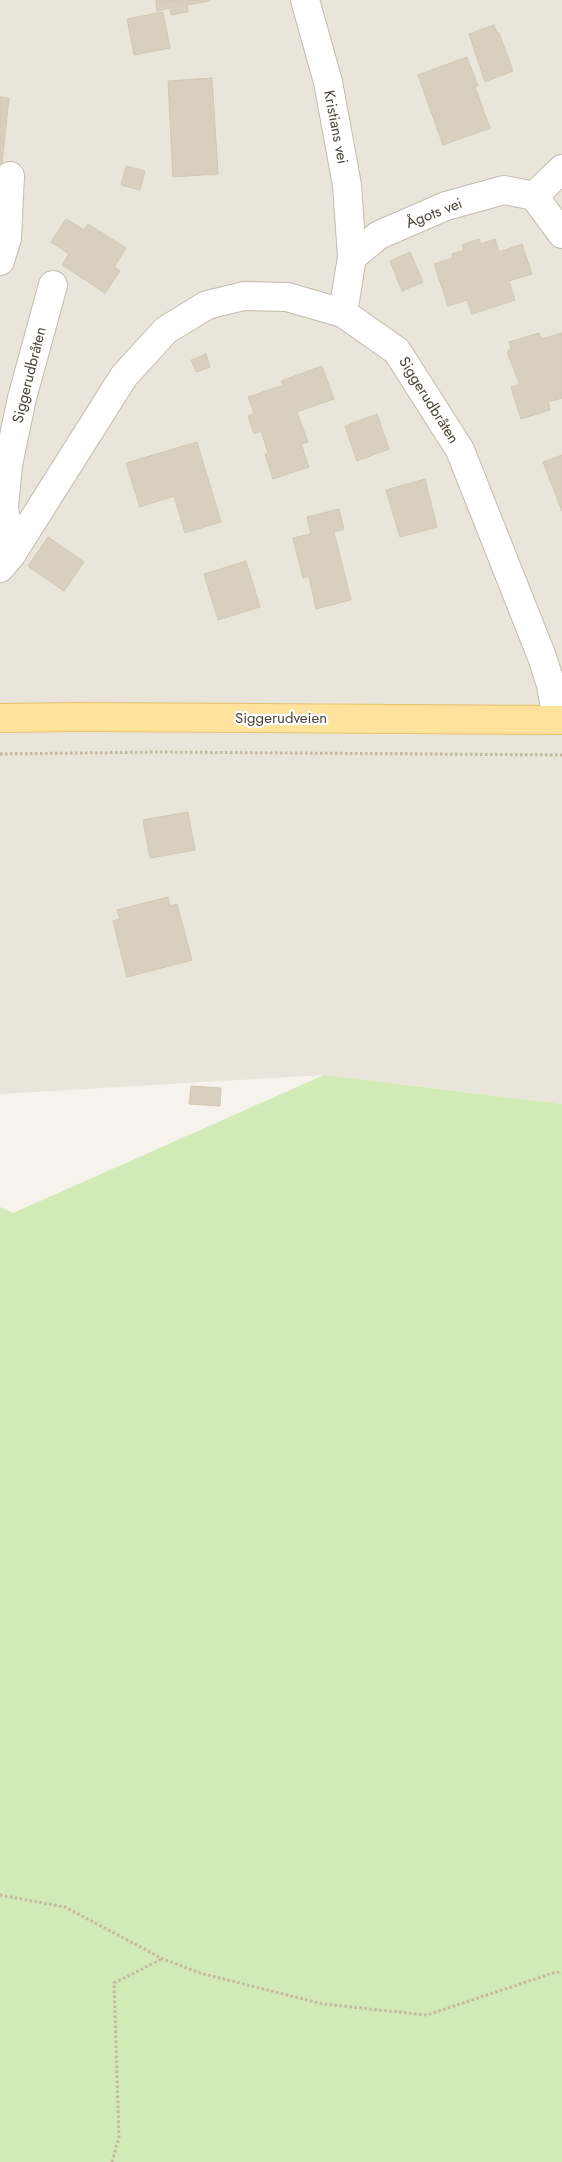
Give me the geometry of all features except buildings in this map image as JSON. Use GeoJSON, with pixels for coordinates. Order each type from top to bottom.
{"type":"FeatureCollection","features":[{"type":"Feature","properties":{"kind":"main road","name":"Siggerudveien"},"geometry":{"type":"LineString","coordinates":[[0,718],[559,720]]}},
{"type":"Feature","properties":{"kind":"street","name":"Kristians vei"},"geometry":{"type":"LineString","coordinates":[[305,0],[328,82],[347,185],[352,257]]}},
{"type":"Feature","properties":{"kind":"street"},"geometry":{"type":"LineString","coordinates":[[562,169],[534,196],[562,234]]}},
{"type":"Feature","properties":{"kind":"street"},"geometry":{"type":"LineString","coordinates":[[0,262],[7,238],[10,176]]}},
{"type":"Feature","properties":{"kind":"street","name":"Ågots vei"},"geometry":{"type":"LineString","coordinates":[[352,257],[379,235],[446,206],[504,190],[534,196]]}},
{"type":"Feature","properties":{"kind":"street"},"geometry":{"type":"LineString","coordinates":[[343,313],[352,257]]}},
{"type":"Feature","properties":{"kind":"street","name":"Siggerudbråten"},"geometry":{"type":"LineString","coordinates":[[4,557],[4,507],[8,465],[22,398],[54,284]]}},
{"type":"Feature","properties":{"kind":"street","name":"Siggerudbråten"},"geometry":{"type":"LineString","coordinates":[[4,557],[124,376],[166,330],[207,305],[244,296],[287,296],[343,313],[397,351],[460,450],[542,656],[559,720]]}},
{"type":"Feature","properties":{"kind":"path"},"geometry":{"type":"LineString","coordinates":[[0,754],[158,752],[562,755]]}},
{"type":"Feature","properties":{"kind":"path"},"geometry":{"type":"LineString","coordinates":[[0,1895],[65,1907],[163,1959],[200,1973],[323,2004],[427,2015],[556,1972],[562,1973]]}},
{"type":"Feature","properties":{"kind":"path"},"geometry":{"type":"LineString","coordinates":[[112,2162],[119,2137],[114,1983],[163,1959]]}},
{"type":"Feature","properties":{"kind":"shaded area"},"geometry":{"type":"Polygon","coordinates":[[[0,0],[562,0],[562,1104],[324,1075],[0,1094],[0,0]]]}},
{"type":"Feature","properties":{"kind":"green space"},"geometry":{"type":"Polygon","coordinates":[[[324,1075],[562,1104],[562,2162],[0,2162],[0,1207],[13,1213],[324,1075]]]}}]}
